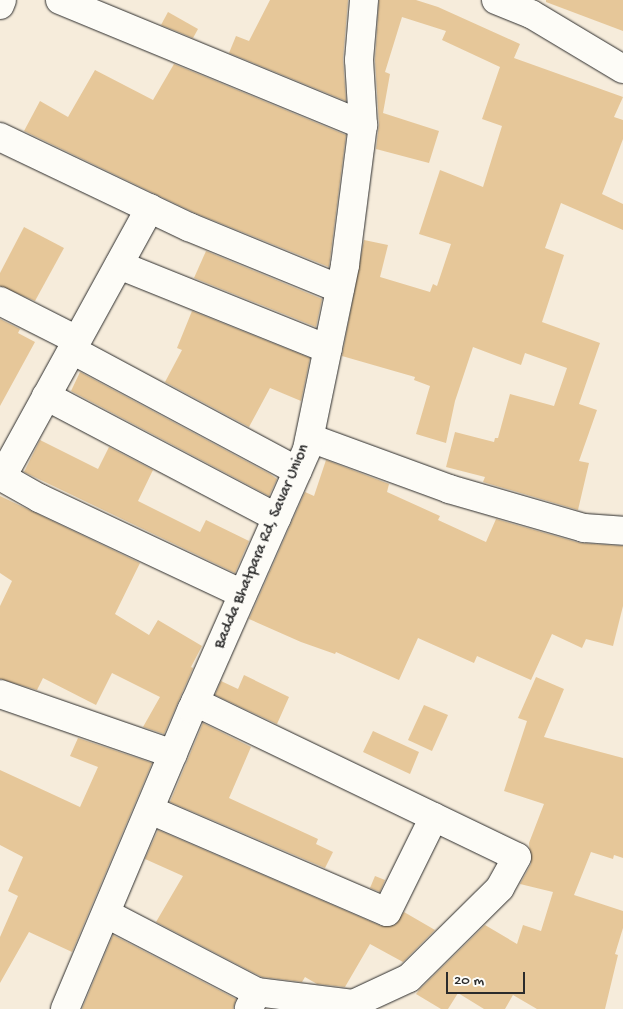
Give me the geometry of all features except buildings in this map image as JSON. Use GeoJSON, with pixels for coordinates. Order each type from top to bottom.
{"type":"FeatureCollection","features":[{"type":"Feature","properties":{"kind":"street"},"geometry":{"type":"LineString","coordinates":[[0,5],[2,0]]}},
{"type":"Feature","properties":{"kind":"street"},"geometry":{"type":"LineString","coordinates":[[60,0],[363,125]]}},
{"type":"Feature","properties":{"kind":"street","name":"Badda Bhatpara Rd, Savar Union"},"geometry":{"type":"LineString","coordinates":[[65,1009],[107,914],[195,702],[298,471],[310,438],[340,288],[363,125],[359,60],[364,0]]}},
{"type":"Feature","properties":{"kind":"street"},"geometry":{"type":"LineString","coordinates":[[496,0],[531,14],[623,69]]}},
{"type":"Feature","properties":{"kind":"street"},"geometry":{"type":"LineString","coordinates":[[0,137],[150,208],[340,288]]}},
{"type":"Feature","properties":{"kind":"street"},"geometry":{"type":"LineString","coordinates":[[150,208],[1,476],[39,498],[243,594]]}},
{"type":"Feature","properties":{"kind":"street"},"geometry":{"type":"LineString","coordinates":[[119,265],[328,349]]}},
{"type":"Feature","properties":{"kind":"street"},"geometry":{"type":"LineString","coordinates":[[0,302],[298,471]]}},
{"type":"Feature","properties":{"kind":"street"},"geometry":{"type":"LineString","coordinates":[[46,396],[277,518]]}},
{"type":"Feature","properties":{"kind":"street"},"geometry":{"type":"LineString","coordinates":[[310,438],[450,489],[584,528],[623,531]]}},
{"type":"Feature","properties":{"kind":"street"},"geometry":{"type":"LineString","coordinates":[[0,694],[173,754]]}},
{"type":"Feature","properties":{"kind":"street"},"geometry":{"type":"LineString","coordinates":[[107,914],[253,1001],[353,1004],[409,978],[461,923],[500,888],[517,857],[195,702]]}},
{"type":"Feature","properties":{"kind":"street"},"geometry":{"type":"LineString","coordinates":[[150,810],[387,912],[434,817]]}}]}
